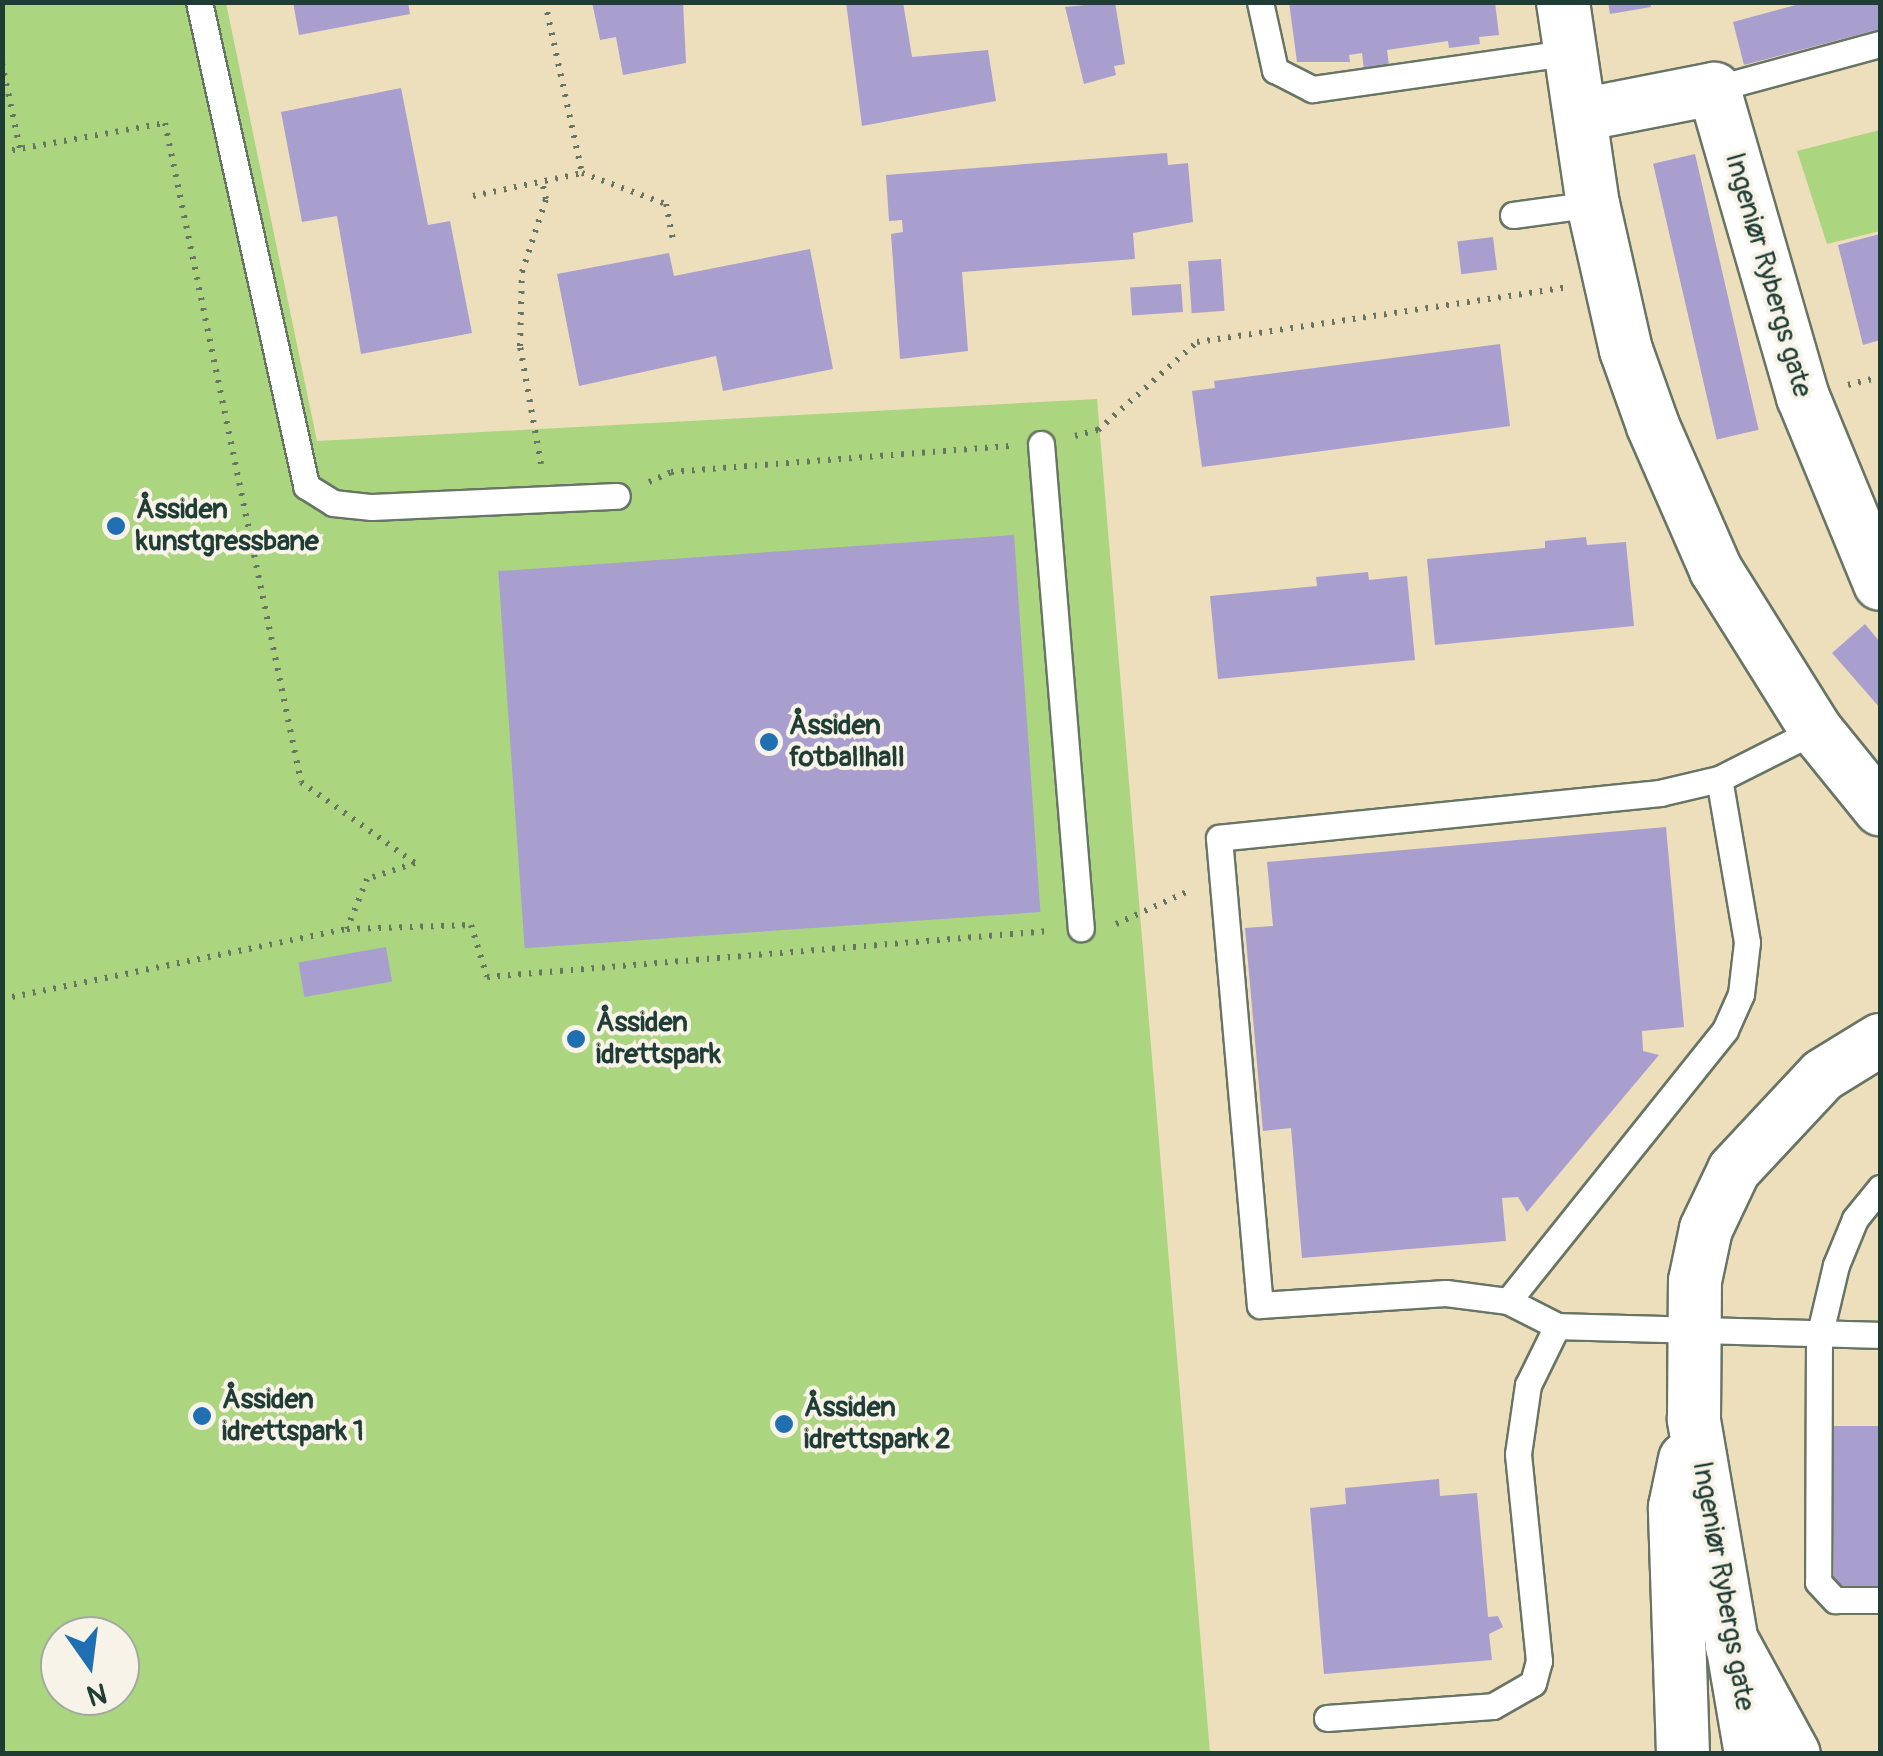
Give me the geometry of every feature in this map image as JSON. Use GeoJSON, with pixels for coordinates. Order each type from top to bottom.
{"type":"FeatureCollection","features":[{"type":"Feature","properties":{"kind":"main road"},"geometry":{"type":"LineString","coordinates":[[1734,1646],[1792,1754]]}},
{"type":"Feature","properties":{"kind":"street"},"geometry":{"type":"LineString","coordinates":[[1567,27],[1593,204],[1626,350],[1685,504],[1716,570],[1816,730],[1880,809]]}},
{"type":"Feature","properties":{"kind":"street"},"geometry":{"type":"LineString","coordinates":[[1581,115],[1714,89]]}},
{"type":"Feature","properties":{"kind":"street","name":"Ingeniør Rybergs gate"},"geometry":{"type":"LineString","coordinates":[[1714,89],[1803,397],[1880,584]]}},
{"type":"Feature","properties":{"kind":"street","name":"Ingeniør Rybergs gate"},"geometry":{"type":"LineString","coordinates":[[1751,1754],[1694,1419],[1692,1331],[1706,1229],[1734,1170],[1823,1075],[1880,1040]]}},
{"type":"Feature","properties":{"kind":"street","name":"Ingeniør Rybergs gate"},"geometry":{"type":"LineString","coordinates":[[1683,1754],[1676,1507],[1694,1419]]}},
{"type":"Feature","properties":{"kind":"street"},"geometry":{"type":"LineString","coordinates":[[1649,1754],[1681,1681]]}},
{"type":"Feature","properties":{"kind":"lane"},"geometry":{"type":"LineString","coordinates":[[199,2],[283,406],[306,486],[333,503],[372,507],[617,496]]}},
{"type":"Feature","properties":{"kind":"lane"},"geometry":{"type":"LineString","coordinates":[[1260,2],[1276,70],[1312,89],[1567,27]]}},
{"type":"Feature","properties":{"kind":"lane"},"geometry":{"type":"LineString","coordinates":[[1714,89],[1880,44]]}},
{"type":"Feature","properties":{"kind":"lane"},"geometry":{"type":"LineString","coordinates":[[1513,215],[1593,204]]}},
{"type":"Feature","properties":{"kind":"lane"},"geometry":{"type":"LineString","coordinates":[[1040,444],[1081,928]]}},
{"type":"Feature","properties":{"kind":"lane"},"geometry":{"type":"LineString","coordinates":[[1816,730],[1719,779],[1555,806],[1219,838],[1260,1305],[1446,1293],[1508,1301],[1557,1326],[1819,1337],[1880,1335]]}},
{"type":"Feature","properties":{"kind":"lane"},"geometry":{"type":"LineString","coordinates":[[1508,1301],[1725,1030],[1741,994],[1747,942],[1719,779]]}},
{"type":"Feature","properties":{"kind":"lane"},"geometry":{"type":"LineString","coordinates":[[1880,1188],[1855,1219],[1842,1249],[1819,1337],[1818,1582],[1835,1600],[1880,1600]]}},
{"type":"Feature","properties":{"kind":"lane"},"geometry":{"type":"LineString","coordinates":[[1327,1718],[1493,1706],[1533,1682],[1538,1661],[1518,1454],[1528,1385],[1557,1326]]}},
{"type":"Feature","properties":{"kind":"path"},"geometry":{"type":"LineString","coordinates":[[545,2],[582,173]]}},
{"type":"Feature","properties":{"kind":"path"},"geometry":{"type":"LineString","coordinates":[[2,63],[20,150]]}},
{"type":"Feature","properties":{"kind":"path"},"geometry":{"type":"LineString","coordinates":[[2,152],[165,123],[301,782],[415,863],[368,879],[347,929]]}},
{"type":"Feature","properties":{"kind":"path"},"geometry":{"type":"LineString","coordinates":[[473,196],[582,173],[666,204],[674,241]]}},
{"type":"Feature","properties":{"kind":"path"},"geometry":{"type":"LineString","coordinates":[[542,182],[546,199],[522,272],[520,346],[539,442],[542,499]]}},
{"type":"Feature","properties":{"kind":"path"},"geometry":{"type":"LineString","coordinates":[[617,496],[671,472],[1040,444],[1098,430],[1197,342],[1610,280]]}},
{"type":"Feature","properties":{"kind":"path"},"geometry":{"type":"LineString","coordinates":[[2,1000],[347,929],[471,925],[487,977],[1081,928],[1114,924],[1223,876]]}},
{"type":"Feature","properties":{"kind":"green space","name":"Åssiden idrettspark"},"geometry":{"type":"Polygon","coordinates":[[[3,3],[226,3],[317,441],[1097,399],[1210,1753],[3,1753],[3,3]]]}},
{"type":"Feature","properties":{"kind":"green space"},"geometry":{"type":"Polygon","coordinates":[[[1880,130],[1880,231],[1827,244],[1797,151],[1880,130]]]}},
{"type":"Feature","properties":{"kind":"building"},"geometry":{"type":"Polygon","coordinates":[[[293,2],[408,2],[410,14],[299,35],[293,2]]]}},
{"type":"Feature","properties":{"kind":"building"},"geometry":{"type":"Polygon","coordinates":[[[592,2],[683,2],[686,63],[623,75],[616,37],[600,40],[592,2]]]}},
{"type":"Feature","properties":{"kind":"building"},"geometry":{"type":"Polygon","coordinates":[[[846,2],[903,2],[912,57],[988,50],[996,101],[862,126],[846,2]]]}},
{"type":"Feature","properties":{"kind":"building"},"geometry":{"type":"Polygon","coordinates":[[[1115,2],[1125,64],[1114,66],[1116,75],[1084,84],[1065,7],[1115,2]]]}},
{"type":"Feature","properties":{"kind":"building"},"geometry":{"type":"Polygon","coordinates":[[[1289,2],[1495,2],[1499,35],[1479,37],[1480,44],[1449,48],[1448,41],[1387,50],[1390,74],[1365,78],[1362,53],[1349,55],[1350,62],[1297,62],[1289,2]]]}},
{"type":"Feature","properties":{"kind":"building"},"geometry":{"type":"Polygon","coordinates":[[[1608,2],[1650,2],[1651,7],[1610,14],[1608,2]]]}},
{"type":"Feature","properties":{"kind":"building"},"geometry":{"type":"Polygon","coordinates":[[[1807,2],[1880,2],[1880,29],[1744,65],[1733,22],[1807,2]]]}},
{"type":"Feature","properties":{"kind":"building"},"geometry":{"type":"Polygon","coordinates":[[[401,88],[428,225],[450,221],[472,333],[361,354],[337,216],[302,222],[281,112],[401,88]]]}},
{"type":"Feature","properties":{"kind":"building"},"geometry":{"type":"Polygon","coordinates":[[[1167,153],[1168,165],[1188,163],[1193,222],[1133,233],[1135,259],[962,272],[968,351],[900,359],[891,234],[903,232],[902,220],[889,221],[886,175],[1167,153]]]}},
{"type":"Feature","properties":{"kind":"building"},"geometry":{"type":"Polygon","coordinates":[[[1695,154],[1759,430],[1717,439],[1653,164],[1695,154]]]}},
{"type":"Feature","properties":{"kind":"building"},"geometry":{"type":"Polygon","coordinates":[[[1880,234],[1880,340],[1863,345],[1838,245],[1880,234]]]}},
{"type":"Feature","properties":{"kind":"building"},"geometry":{"type":"Polygon","coordinates":[[[1493,237],[1497,270],[1461,274],[1457,241],[1493,237]]]}},
{"type":"Feature","properties":{"kind":"building"},"geometry":{"type":"Polygon","coordinates":[[[810,249],[833,369],[723,391],[716,356],[579,386],[557,274],[669,253],[674,276],[810,249]]]}},
{"type":"Feature","properties":{"kind":"building"},"geometry":{"type":"Polygon","coordinates":[[[1221,259],[1225,311],[1192,313],[1188,261],[1221,259]]]}},
{"type":"Feature","properties":{"kind":"building"},"geometry":{"type":"Polygon","coordinates":[[[1181,284],[1183,312],[1132,315],[1130,288],[1181,284]]]}},
{"type":"Feature","properties":{"kind":"building"},"geometry":{"type":"Polygon","coordinates":[[[1500,344],[1510,426],[1202,467],[1192,391],[1215,388],[1214,381],[1500,344]]]}},
{"type":"Feature","properties":{"kind":"building","name":"Åssiden fotballhall"},"geometry":{"type":"Polygon","coordinates":[[[1014,535],[1040,912],[525,948],[498,571],[1014,535]]]}},
{"type":"Feature","properties":{"kind":"building"},"geometry":{"type":"Polygon","coordinates":[[[1586,537],[1587,545],[1626,542],[1634,626],[1435,645],[1427,559],[1545,548],[1545,541],[1586,537]]]}},
{"type":"Feature","properties":{"kind":"building"},"geometry":{"type":"Polygon","coordinates":[[[1368,572],[1369,580],[1407,576],[1415,660],[1218,679],[1210,596],[1317,586],[1316,577],[1368,572]]]}},
{"type":"Feature","properties":{"kind":"building"},"geometry":{"type":"Polygon","coordinates":[[[1865,624],[1880,642],[1880,708],[1832,653],[1865,624]]]}},
{"type":"Feature","properties":{"kind":"building"},"geometry":{"type":"Polygon","coordinates":[[[1666,827],[1684,1027],[1642,1031],[1643,1051],[1659,1055],[1527,1212],[1518,1197],[1502,1198],[1506,1241],[1302,1258],[1291,1128],[1263,1131],[1245,928],[1273,926],[1267,862],[1666,827]]]}},
{"type":"Feature","properties":{"kind":"building"},"geometry":{"type":"Polygon","coordinates":[[[386,947],[392,981],[304,997],[298,962],[386,947]]]}},
{"type":"Feature","properties":{"kind":"building"},"geometry":{"type":"Polygon","coordinates":[[[1834,1426],[1880,1426],[1880,1589],[1834,1589],[1834,1426]]]}},
{"type":"Feature","properties":{"kind":"building"},"geometry":{"type":"Polygon","coordinates":[[[1439,1479],[1440,1496],[1477,1493],[1488,1617],[1498,1616],[1503,1627],[1489,1634],[1492,1660],[1324,1674],[1310,1508],[1346,1504],[1345,1488],[1439,1479]]]}},
{"type":"Feature","properties":{"kind":"place","name":"Åssiden kunstgressbane"},"geometry":{"type":"Point","coordinates":[116,526]}},
{"type":"Feature","properties":{"kind":"place","name":"Åssiden fotballhall"},"geometry":{"type":"Point","coordinates":[769,742]}},
{"type":"Feature","properties":{"kind":"place","name":"Åssiden idrettspark"},"geometry":{"type":"Point","coordinates":[576,1039]}},
{"type":"Feature","properties":{"kind":"place","name":"Åssiden idrettspark 1"},"geometry":{"type":"Point","coordinates":[202,1416]}},
{"type":"Feature","properties":{"kind":"place","name":"Åssiden idrettspark 2"},"geometry":{"type":"Point","coordinates":[784,1424]}}]}
